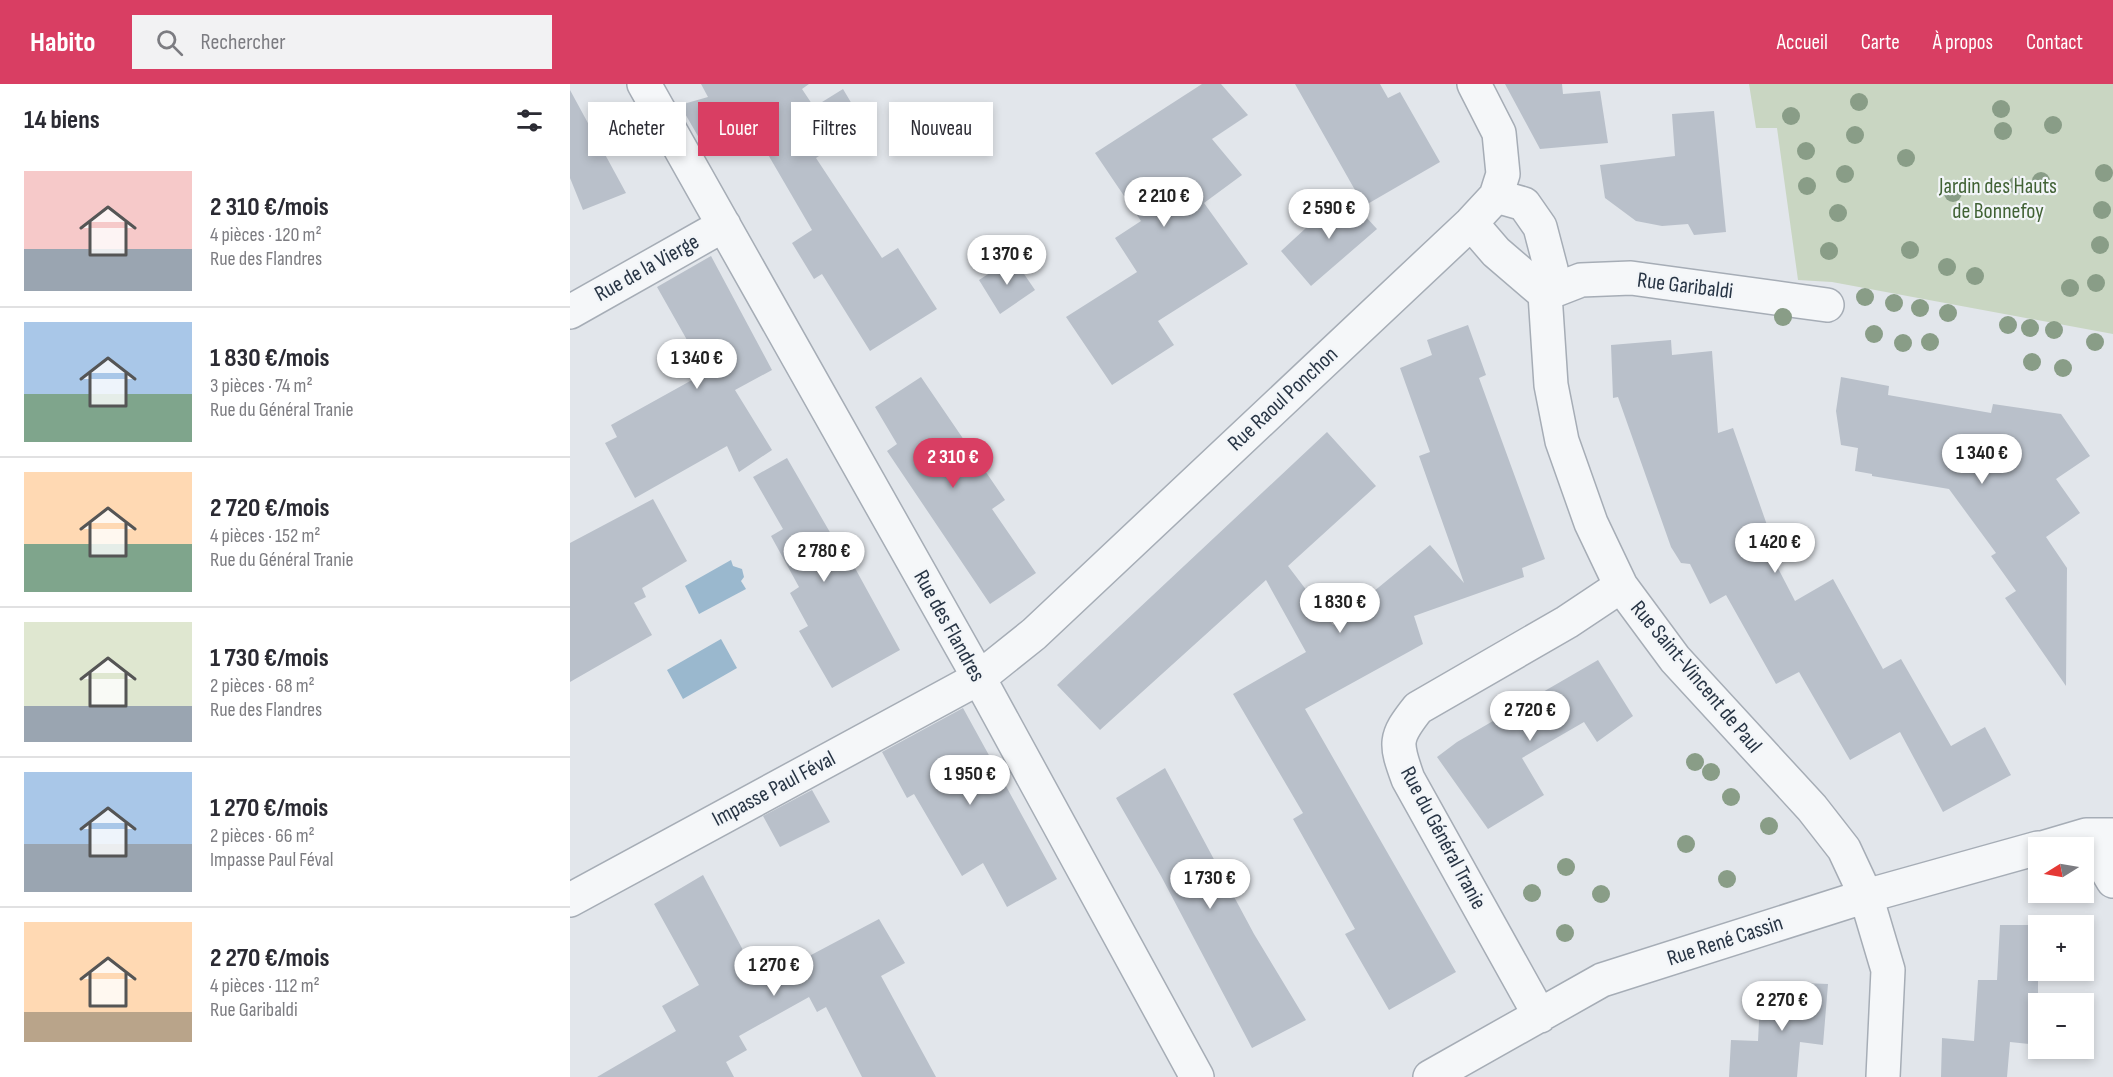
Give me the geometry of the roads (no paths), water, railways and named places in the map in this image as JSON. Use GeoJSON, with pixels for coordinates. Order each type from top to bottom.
{"type":"FeatureCollection","features":[{"type":"Feature","properties":{"kind":"street","name":"Rue des Flandres"},"geometry":{"type":"LineString","coordinates":[[644,84],[978,678],[1197,1077]]}},
{"type":"Feature","properties":{"kind":"street","name":"Rue Raoul Ponchon"},"geometry":{"type":"LineString","coordinates":[[978,678],[1034,634],[1471,223],[1496,195],[1503,174],[1499,133],[1473,84]]}},
{"type":"Feature","properties":{"kind":"street","name":"Rue Saint-Vincent de Paul"},"geometry":{"type":"LineString","coordinates":[[1496,195],[1524,204],[1540,227],[1551,269],[1545,294],[1551,385],[1562,441],[1591,523],[1621,586],[1675,659],[1818,816],[1844,849],[1866,896]]}},
{"type":"Feature","properties":{"kind":"street"},"geometry":{"type":"LineString","coordinates":[[1471,223],[1496,252],[1545,294]]}},
{"type":"Feature","properties":{"kind":"street","name":"Rue de la Vierge"},"geometry":{"type":"LineString","coordinates":[[570,312],[724,225]]}},
{"type":"Feature","properties":{"kind":"street","name":"Rue Garibaldi"},"geometry":{"type":"LineString","coordinates":[[1545,294],[1581,280],[1631,279],[1827,305]]}},
{"type":"Feature","properties":{"kind":"street","name":"Rue du Général Tranie"},"geometry":{"type":"LineString","coordinates":[[1540,1016],[1408,779],[1398,752],[1401,729],[1418,708],[1567,622],[1621,586]]}},
{"type":"Feature","properties":{"kind":"street","name":"Impasse Paul Féval"},"geometry":{"type":"LineString","coordinates":[[570,900],[978,678]]}},
{"type":"Feature","properties":{"kind":"street"},"geometry":{"type":"LineString","coordinates":[[2100,835],[2113,881]]}},
{"type":"Feature","properties":{"kind":"street","name":"Rue René Cassin"},"geometry":{"type":"LineString","coordinates":[[1430,1077],[1602,980],[1866,896],[2028,851]]}},
{"type":"Feature","properties":{"kind":"street"},"geometry":{"type":"LineString","coordinates":[[1866,896],[1888,970],[1883,1077]]}},
{"type":"Feature","properties":{"kind":"water"},"geometry":{"type":"Polygon","coordinates":[[[731,560],[733,566],[742,569],[744,577],[741,581],[746,589],[699,614],[685,586],[731,560]]]}},
{"type":"Feature","properties":{"kind":"water"},"geometry":{"type":"Polygon","coordinates":[[[721,639],[737,668],[683,699],[667,670],[721,639]]]}},
{"type":"Feature","properties":{"kind":"park label","name":"Jardin des Hauts de Bonnefoy"},"geometry":{"type":"Point","coordinates":[1998,198]}}]}
